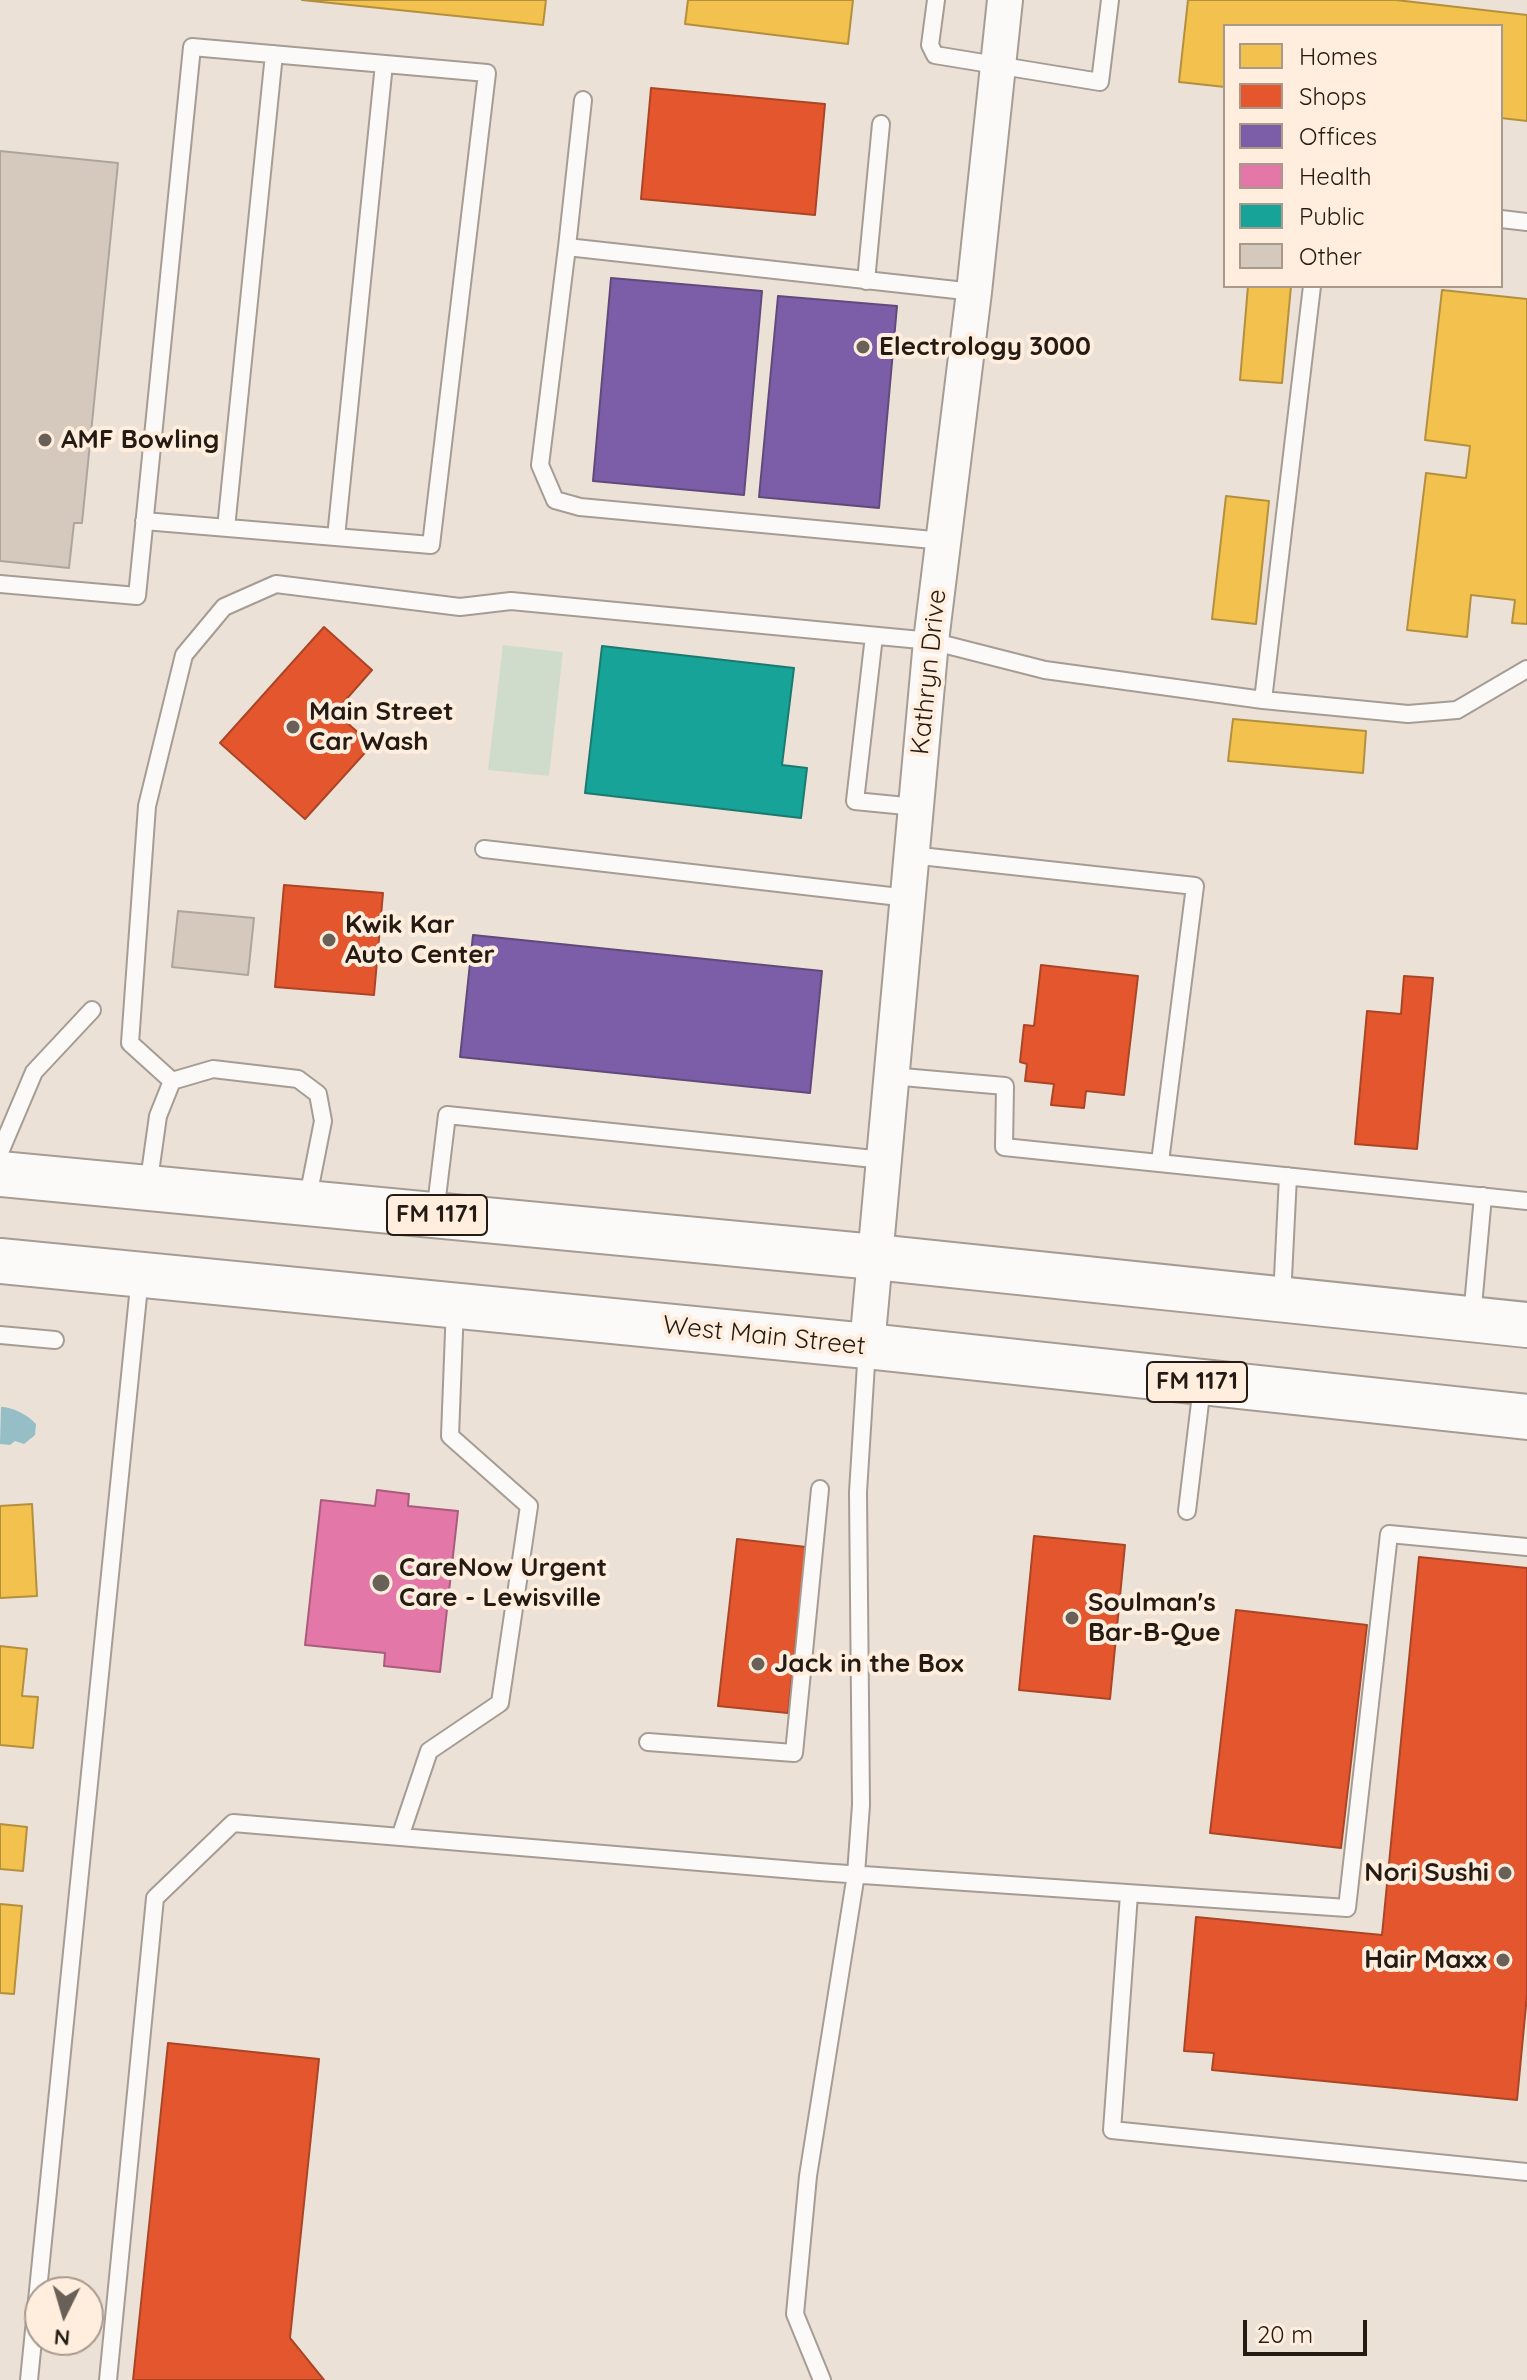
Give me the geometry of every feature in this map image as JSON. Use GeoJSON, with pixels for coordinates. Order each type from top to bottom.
{"type":"FeatureCollection","features":[{"type":"Feature","properties":{"kind":"main road","name":"FM 1171"},"geometry":{"type":"LineString","coordinates":[[0,1174],[875,1257],[1527,1325]]}},
{"type":"Feature","properties":{"kind":"main road","name":"West Main Street"},"geometry":{"type":"LineString","coordinates":[[0,1261],[867,1346],[1527,1417]]}},
{"type":"Feature","properties":{"kind":"street","name":"Kathryn Drive"},"geometry":{"type":"LineString","coordinates":[[867,1346],[931,641],[974,292],[1005,0]]}},
{"type":"Feature","properties":{"kind":"lane"},"geometry":{"type":"LineString","coordinates":[[936,0],[930,45],[935,55],[1100,82],[1110,0]]}},
{"type":"Feature","properties":{"kind":"lane"},"geometry":{"type":"LineString","coordinates":[[0,584],[137,596],[144,521],[192,47],[487,73],[431,545],[144,521]]}},
{"type":"Feature","properties":{"kind":"lane"},"geometry":{"type":"LineString","coordinates":[[226,528],[274,54]]}},
{"type":"Feature","properties":{"kind":"lane"},"geometry":{"type":"LineString","coordinates":[[336,537],[384,64]]}},
{"type":"Feature","properties":{"kind":"lane"},"geometry":{"type":"LineString","coordinates":[[583,100],[540,465],[555,500],[580,507],[944,541]]}},
{"type":"Feature","properties":{"kind":"lane"},"geometry":{"type":"LineString","coordinates":[[866,281],[881,124]]}},
{"type":"Feature","properties":{"kind":"lane"},"geometry":{"type":"LineString","coordinates":[[1503,219],[1527,222]]}},
{"type":"Feature","properties":{"kind":"lane"},"geometry":{"type":"LineString","coordinates":[[567,247],[974,292]]}},
{"type":"Feature","properties":{"kind":"lane"},"geometry":{"type":"LineString","coordinates":[[1263,700],[1312,288]]}},
{"type":"Feature","properties":{"kind":"lane"},"geometry":{"type":"LineString","coordinates":[[172,1081],[130,1043],[147,806],[184,655],[224,607],[276,584],[460,607],[511,601],[931,641],[1045,670],[1263,700],[1408,714],[1457,710],[1527,669]]}},
{"type":"Feature","properties":{"kind":"lane"},"geometry":{"type":"LineString","coordinates":[[874,636],[855,801],[916,807]]}},
{"type":"Feature","properties":{"kind":"lane"},"geometry":{"type":"LineString","coordinates":[[484,849],[908,898]]}},
{"type":"Feature","properties":{"kind":"lane"},"geometry":{"type":"LineString","coordinates":[[911,855],[1195,886],[1160,1162]]}},
{"type":"Feature","properties":{"kind":"lane"},"geometry":{"type":"LineString","coordinates":[[0,1152],[34,1072],[92,1010]]}},
{"type":"Feature","properties":{"kind":"lane"},"geometry":{"type":"LineString","coordinates":[[172,1081],[213,1069],[298,1079],[318,1094],[323,1121],[307,1203]]}},
{"type":"Feature","properties":{"kind":"lane"},"geometry":{"type":"LineString","coordinates":[[891,1076],[1005,1086],[1004,1147],[1527,1201]]}},
{"type":"Feature","properties":{"kind":"lane"},"geometry":{"type":"LineString","coordinates":[[148,1188],[158,1116],[172,1081]]}},
{"type":"Feature","properties":{"kind":"lane"},"geometry":{"type":"LineString","coordinates":[[435,1215],[447,1115],[884,1160]]}},
{"type":"Feature","properties":{"kind":"lane"},"geometry":{"type":"LineString","coordinates":[[1281,1300],[1288,1176]]}},
{"type":"Feature","properties":{"kind":"lane"},"geometry":{"type":"LineString","coordinates":[[1472,1319],[1483,1196]]}},
{"type":"Feature","properties":{"kind":"lane"},"geometry":{"type":"LineString","coordinates":[[29,2380],[141,1275]]}},
{"type":"Feature","properties":{"kind":"lane"},"geometry":{"type":"LineString","coordinates":[[400,1837],[429,1751],[500,1703],[529,1506],[450,1436],[455,1306]]}},
{"type":"Feature","properties":{"kind":"lane"},"geometry":{"type":"LineString","coordinates":[[0,1335],[55,1340]]}},
{"type":"Feature","properties":{"kind":"lane"},"geometry":{"type":"LineString","coordinates":[[822,2380],[795,2314],[808,2176],[856,1874],[861,1805],[858,1492],[867,1346]]}},
{"type":"Feature","properties":{"kind":"lane"},"geometry":{"type":"LineString","coordinates":[[1187,1511],[1203,1382]]}},
{"type":"Feature","properties":{"kind":"lane"},"geometry":{"type":"LineString","coordinates":[[648,1742],[794,1753],[820,1489]]}},
{"type":"Feature","properties":{"kind":"lane"},"geometry":{"type":"LineString","coordinates":[[108,2380],[155,1898],[233,1823],[856,1874],[1347,1908],[1389,1534],[1527,1547]]}},
{"type":"Feature","properties":{"kind":"lane"},"geometry":{"type":"LineString","coordinates":[[1129,1894],[1112,2130],[1527,2172]]}},
{"type":"Feature","properties":{"kind":"green space"},"geometry":{"type":"Polygon","coordinates":[[[503,645],[563,652],[549,776],[488,770],[503,645]]]}},
{"type":"Feature","properties":{"kind":"water"},"geometry":{"type":"Polygon","coordinates":[[[1,1407],[15,1410],[33,1421],[36,1424],[35,1435],[24,1444],[15,1441],[10,1445],[0,1444],[1,1407]]]}},
{"type":"Feature","properties":{"kind":"building: Homes"},"geometry":{"type":"Polygon","coordinates":[[[302,0],[546,0],[543,25],[302,0]]]}},
{"type":"Feature","properties":{"kind":"building: Homes"},"geometry":{"type":"Polygon","coordinates":[[[688,0],[853,0],[848,44],[685,24],[688,0]]]}},
{"type":"Feature","properties":{"kind":"building: Homes"},"geometry":{"type":"Polygon","coordinates":[[[1188,0],[1396,0],[1527,15],[1527,121],[1503,118],[1503,24],[1223,24],[1223,87],[1179,82],[1188,0]]]}},
{"type":"Feature","properties":{"kind":"building: Homes"},"geometry":{"type":"Polygon","coordinates":[[[1248,288],[1291,288],[1282,383],[1240,380],[1248,288]]]}},
{"type":"Feature","properties":{"kind":"building: Homes"},"geometry":{"type":"Polygon","coordinates":[[[1442,290],[1527,299],[1527,624],[1512,623],[1515,600],[1471,595],[1467,637],[1407,630],[1426,473],[1466,478],[1470,446],[1425,440],[1442,290]]]}},
{"type":"Feature","properties":{"kind":"building: Homes"},"geometry":{"type":"Polygon","coordinates":[[[1226,496],[1269,501],[1256,624],[1212,619],[1226,496]]]}},
{"type":"Feature","properties":{"kind":"building: Homes"},"geometry":{"type":"Polygon","coordinates":[[[1233,719],[1366,731],[1363,773],[1228,761],[1233,719]]]}},
{"type":"Feature","properties":{"kind":"building: Homes"},"geometry":{"type":"Polygon","coordinates":[[[32,1504],[37,1596],[0,1598],[0,1506],[32,1504]]]}},
{"type":"Feature","properties":{"kind":"building: Homes"},"geometry":{"type":"Polygon","coordinates":[[[0,1646],[27,1649],[22,1696],[38,1697],[33,1748],[0,1745],[0,1646]]]}},
{"type":"Feature","properties":{"kind":"building: Homes"},"geometry":{"type":"Polygon","coordinates":[[[0,1824],[27,1827],[23,1871],[0,1869],[0,1824]]]}},
{"type":"Feature","properties":{"kind":"building: Homes"},"geometry":{"type":"Polygon","coordinates":[[[0,1904],[22,1906],[14,1994],[0,1993],[0,1904]]]}},
{"type":"Feature","properties":{"kind":"building: Shops"},"geometry":{"type":"Polygon","coordinates":[[[651,88],[825,104],[815,215],[641,199],[651,88]]]}},
{"type":"Feature","properties":{"kind":"building: Shops","name":"Main Street Car Wash"},"geometry":{"type":"Polygon","coordinates":[[[324,627],[372,670],[335,712],[372,745],[305,819],[220,743],[324,627]]]}},
{"type":"Feature","properties":{"kind":"building: Shops","name":"Kwik Kar Auto Center"},"geometry":{"type":"Polygon","coordinates":[[[284,885],[383,893],[374,995],[275,987],[284,885]]]}},
{"type":"Feature","properties":{"kind":"building: Shops"},"geometry":{"type":"Polygon","coordinates":[[[1041,965],[1138,976],[1124,1095],[1086,1091],[1084,1108],[1051,1105],[1054,1084],[1025,1081],[1027,1064],[1020,1062],[1024,1025],[1034,1026],[1041,965]]]}},
{"type":"Feature","properties":{"kind":"building: Shops"},"geometry":{"type":"Polygon","coordinates":[[[1404,976],[1433,978],[1417,1149],[1355,1144],[1367,1011],[1401,1014],[1404,976]]]}},
{"type":"Feature","properties":{"kind":"building: Shops","name":"Soulman's Bar-B-Que"},"geometry":{"type":"Polygon","coordinates":[[[1034,1536],[1125,1545],[1110,1699],[1019,1690],[1034,1536]]]}},
{"type":"Feature","properties":{"kind":"building: Shops","name":"Jack in the Box"},"geometry":{"type":"Polygon","coordinates":[[[737,1539],[806,1547],[788,1713],[718,1706],[737,1539]]]}},
{"type":"Feature","properties":{"kind":"building: Shops"},"geometry":{"type":"Polygon","coordinates":[[[1419,1557],[1527,1568],[1527,1995],[1517,2100],[1212,2070],[1214,2053],[1184,2051],[1196,1917],[1382,1935],[1419,1557]]]}},
{"type":"Feature","properties":{"kind":"building: Shops"},"geometry":{"type":"Polygon","coordinates":[[[1236,1610],[1367,1625],[1341,1848],[1210,1833],[1236,1610]]]}},
{"type":"Feature","properties":{"kind":"building: Shops"},"geometry":{"type":"Polygon","coordinates":[[[168,2043],[319,2059],[290,2338],[324,2380],[133,2380],[168,2043]]]}},
{"type":"Feature","properties":{"kind":"building: Offices"},"geometry":{"type":"Polygon","coordinates":[[[611,278],[762,291],[744,495],[593,481],[611,278]]]}},
{"type":"Feature","properties":{"kind":"building: Offices"},"geometry":{"type":"Polygon","coordinates":[[[778,296],[897,306],[879,508],[759,497],[778,296]]]}},
{"type":"Feature","properties":{"kind":"building: Offices"},"geometry":{"type":"Polygon","coordinates":[[[473,935],[822,971],[810,1093],[460,1057],[473,935]]]}},
{"type":"Feature","properties":{"kind":"building: Health","name":"CareNow Urgent Care - Lewisville"},"geometry":{"type":"Polygon","coordinates":[[[377,1490],[409,1494],[408,1506],[458,1511],[440,1672],[384,1666],[385,1653],[305,1645],[321,1500],[375,1506],[377,1490]]]}},
{"type":"Feature","properties":{"kind":"building: Public"},"geometry":{"type":"Polygon","coordinates":[[[602,646],[794,668],[782,765],[807,768],[801,818],[585,793],[602,646]]]}},
{"type":"Feature","properties":{"kind":"building: Other","name":"AMF Bowling"},"geometry":{"type":"Polygon","coordinates":[[[0,151],[118,163],[82,523],[74,523],[69,568],[0,561],[0,151]]]}},
{"type":"Feature","properties":{"kind":"building: Other"},"geometry":{"type":"Polygon","coordinates":[[[178,911],[254,918],[248,975],[172,967],[178,911]]]}},
{"type":"Feature","properties":{"kind":"place","name":"Electrology 3000"},"geometry":{"type":"Point","coordinates":[863,347]}},
{"type":"Feature","properties":{"kind":"place","name":"AMF Bowling"},"geometry":{"type":"Point","coordinates":[45,440]}},
{"type":"Feature","properties":{"kind":"place","name":"Main Street Car Wash"},"geometry":{"type":"Point","coordinates":[293,727]}},
{"type":"Feature","properties":{"kind":"place","name":"Kwik Kar Auto Center"},"geometry":{"type":"Point","coordinates":[329,940]}},
{"type":"Feature","properties":{"kind":"place","name":"CareNow Urgent Care - Lewisville"},"geometry":{"type":"Point","coordinates":[381,1583]}},
{"type":"Feature","properties":{"kind":"place","name":"Soulman's Bar-B-Que"},"geometry":{"type":"Point","coordinates":[1072,1618]}},
{"type":"Feature","properties":{"kind":"place","name":"Jack in the Box"},"geometry":{"type":"Point","coordinates":[758,1664]}},
{"type":"Feature","properties":{"kind":"place","name":"Nori Sushi"},"geometry":{"type":"Point","coordinates":[1505,1873]}},
{"type":"Feature","properties":{"kind":"place","name":"Hair Maxx"},"geometry":{"type":"Point","coordinates":[1503,1960]}}]}
